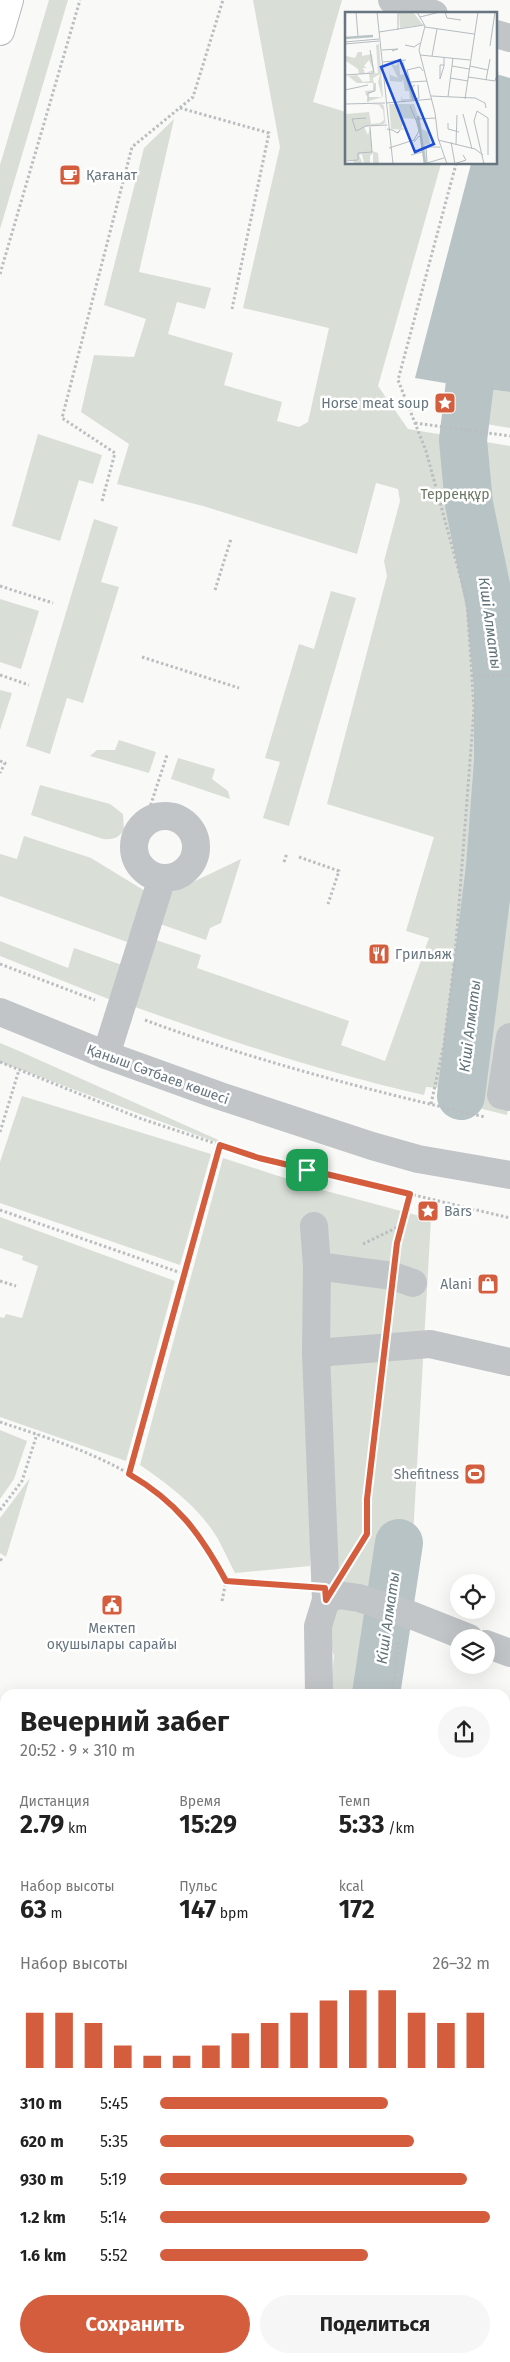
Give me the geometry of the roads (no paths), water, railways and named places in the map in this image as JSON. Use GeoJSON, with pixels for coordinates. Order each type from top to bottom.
{"type":"FeatureCollection","features":[{"type":"Feature","properties":{"kind":"main road"},"geometry":{"type":"LineString","coordinates":[[0,31],[9,0]]}},
{"type":"Feature","properties":{"kind":"street"},"geometry":{"type":"LineString","coordinates":[[392,0],[428,12]]}},
{"type":"Feature","properties":{"kind":"street"},"geometry":{"type":"LineString","coordinates":[[106,1055],[162,878]]}},
{"type":"Feature","properties":{"kind":"street","name":"Қаныш Сәтбаев көшесі"},"geometry":{"type":"LineString","coordinates":[[0,1012],[106,1055],[220,1096],[320,1128],[421,1147],[510,1174]]}},
{"type":"Feature","properties":{"kind":"street"},"geometry":{"type":"LineString","coordinates":[[510,1037],[501,1095],[510,1097]]}},
{"type":"Feature","properties":{"kind":"street"},"geometry":{"type":"LineString","coordinates":[[314,1226],[317,1266],[316,1353],[325,1594],[318,1626],[319,1689]]}},
{"type":"Feature","properties":{"kind":"street"},"geometry":{"type":"LineString","coordinates":[[317,1266],[403,1280]]}},
{"type":"Feature","properties":{"kind":"street"},"geometry":{"type":"LineString","coordinates":[[316,1353],[430,1344],[510,1362]]}},
{"type":"Feature","properties":{"kind":"street"},"geometry":{"type":"LineString","coordinates":[[325,1594],[359,1598],[411,1615],[450,1631]]}},
{"type":"Feature","properties":{"kind":"street"},"geometry":{"type":"LineString","coordinates":[[495,1648],[510,1654]]}},
{"type":"Feature","properties":{"kind":"waterway","name":"Кіші Алматы"},"geometry":{"type":"LineString","coordinates":[[461,1096],[490,867],[498,761],[498,687],[490,605],[469,504],[463,440],[473,358],[480,323]]}},
{"type":"Feature","properties":{"kind":"waterway","name":"Кіші Алматы"},"geometry":{"type":"LineString","coordinates":[[377,1689],[399,1543]]}},
{"type":"Feature","properties":{"kind":"place","name":"Қағанат"},"geometry":{"type":"Point","coordinates":[70,175]}},
{"type":"Feature","properties":{"kind":"place","name":"Horse meat soup"},"geometry":{"type":"Point","coordinates":[445,403]}},
{"type":"Feature","properties":{"kind":"place","name":"Грильяж"},"geometry":{"type":"Point","coordinates":[379,954]}},
{"type":"Feature","properties":{"kind":"place","name":"Bars"},"geometry":{"type":"Point","coordinates":[428,1211]}},
{"type":"Feature","properties":{"kind":"place","name":"Alani"},"geometry":{"type":"Point","coordinates":[488,1284]}},
{"type":"Feature","properties":{"kind":"place","name":"Shefitness"},"geometry":{"type":"Point","coordinates":[475,1474]}},
{"type":"Feature","properties":{"kind":"place","name":"Мектеп оқушылары сарайы"},"geometry":{"type":"Point","coordinates":[112,1605]}},
{"type":"Feature","properties":{"kind":"park label","name":"Терреңқұр"},"geometry":{"type":"Point","coordinates":[455,494]}}]}
